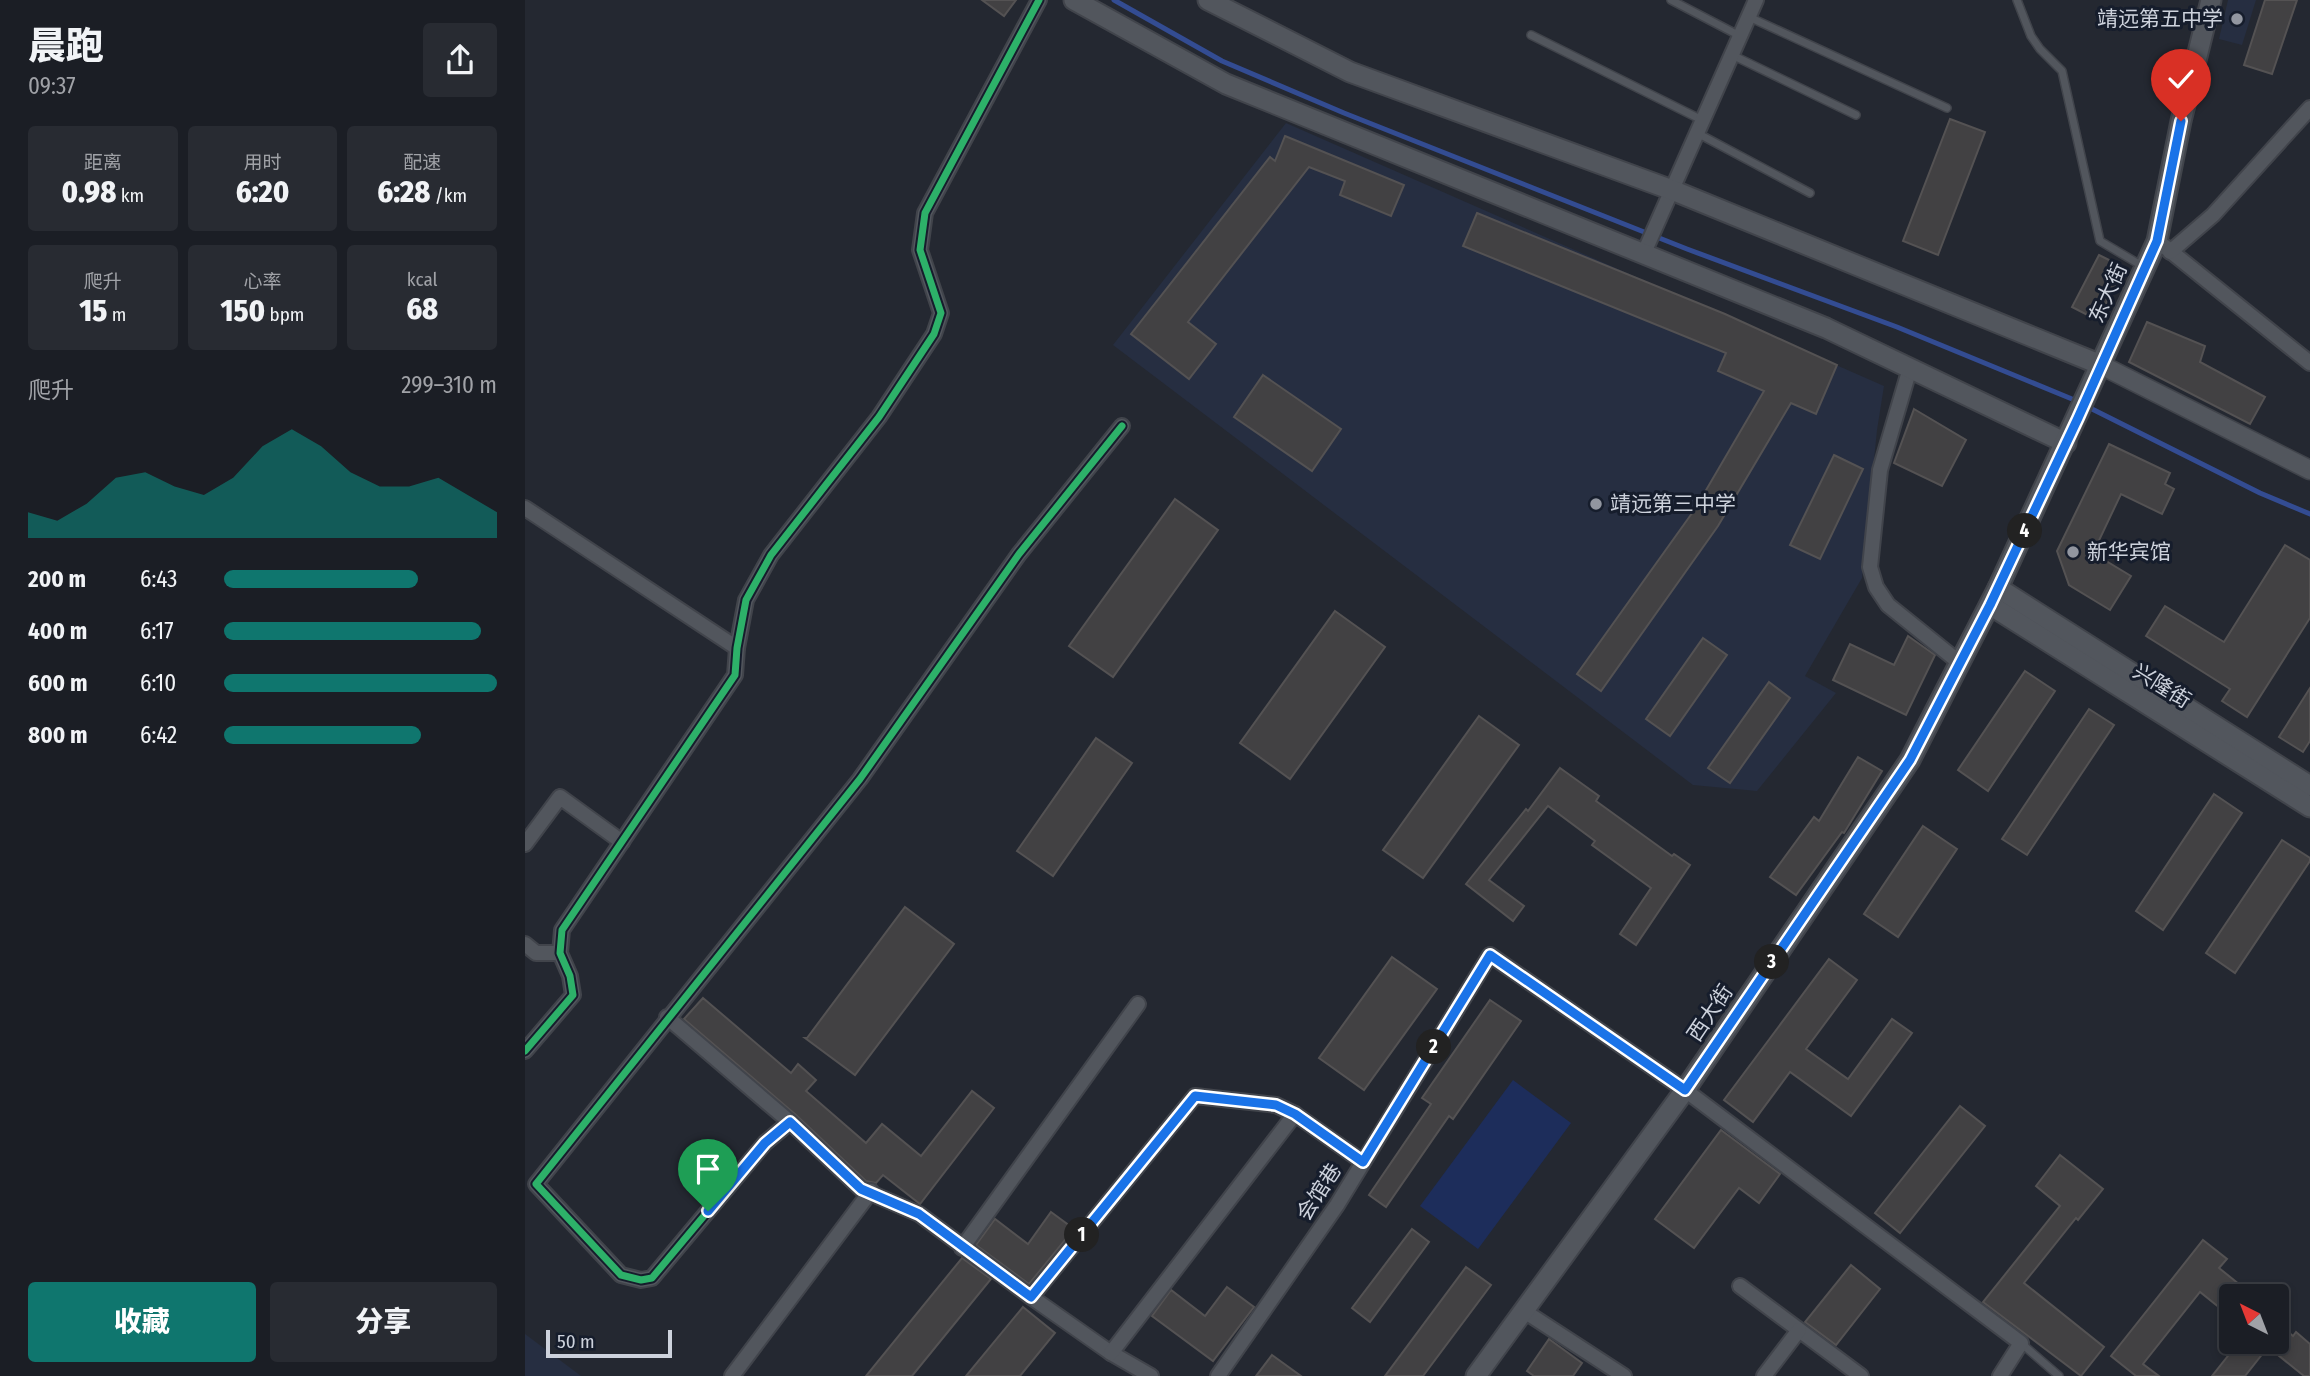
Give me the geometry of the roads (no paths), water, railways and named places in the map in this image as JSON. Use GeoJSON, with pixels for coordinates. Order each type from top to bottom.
{"type":"FeatureCollection","features":[{"type":"Feature","properties":{"kind":"main road"},"geometry":{"type":"LineString","coordinates":[[1074,0],[1226,84],[1645,250],[1826,328],[2066,443]]}},
{"type":"Feature","properties":{"kind":"main road"},"geometry":{"type":"LineString","coordinates":[[1208,0],[1350,72],[1672,190],[2101,365]]}},
{"type":"Feature","properties":{"kind":"main road","name":"东大街"},"geometry":{"type":"LineString","coordinates":[[1994,596],[2145,267],[2164,246],[2181,121],[2211,0]]}},
{"type":"Feature","properties":{"kind":"main road","name":"西大街"},"geometry":{"type":"LineString","coordinates":[[1476,1376],[1685,1090],[1910,760],[1994,596]]}},
{"type":"Feature","properties":{"kind":"main road","name":"兴隆街"},"geometry":{"type":"LineString","coordinates":[[1994,596],[2310,786]]}},
{"type":"Feature","properties":{"kind":"main road","name":"兴隆街"},"geometry":{"type":"LineString","coordinates":[[1994,596],[2310,807]]}},
{"type":"Feature","properties":{"kind":"street"},"geometry":{"type":"LineString","coordinates":[[525,1051],[573,995],[570,976],[560,953],[562,930],[735,676],[746,600],[771,555],[879,418],[934,334],[941,313],[920,250],[926,213],[1039,0]]}},
{"type":"Feature","properties":{"kind":"street"},"geometry":{"type":"LineString","coordinates":[[1645,250],[1756,0]]}},
{"type":"Feature","properties":{"kind":"street"},"geometry":{"type":"LineString","coordinates":[[2310,108],[2213,215],[2164,246],[2310,363]]}},
{"type":"Feature","properties":{"kind":"street"},"geometry":{"type":"LineString","coordinates":[[2101,365],[2310,470]]}},
{"type":"Feature","properties":{"kind":"street"},"geometry":{"type":"LineString","coordinates":[[1910,368],[1880,470],[1870,567],[1876,587],[1888,605],[1960,663]]}},
{"type":"Feature","properties":{"kind":"street"},"geometry":{"type":"LineString","coordinates":[[790,1122],[765,1143],[652,1278],[631,1279],[613,1268],[608,1259],[536,1184],[860,779],[1019,554],[1122,426]]}},
{"type":"Feature","properties":{"kind":"street"},"geometry":{"type":"LineString","coordinates":[[525,508],[737,648]]}},
{"type":"Feature","properties":{"kind":"street"},"geometry":{"type":"LineString","coordinates":[[525,844],[560,797],[622,842]]}},
{"type":"Feature","properties":{"kind":"street"},"geometry":{"type":"LineString","coordinates":[[525,944],[536,953],[560,953]]}},
{"type":"Feature","properties":{"kind":"street","name":"会馆巷"},"geometry":{"type":"LineString","coordinates":[[1218,1376],[1337,1205],[1490,955],[1685,1090]]}},
{"type":"Feature","properties":{"kind":"street"},"geometry":{"type":"LineString","coordinates":[[962,1248],[1138,1004]]}},
{"type":"Feature","properties":{"kind":"street"},"geometry":{"type":"LineString","coordinates":[[667,1017],[790,1122],[861,1189],[871,1191],[919,1214],[962,1248],[1111,1353],[1151,1376]]}},
{"type":"Feature","properties":{"kind":"street"},"geometry":{"type":"LineString","coordinates":[[1685,1090],[2021,1343],[2000,1376]]}},
{"type":"Feature","properties":{"kind":"street"},"geometry":{"type":"LineString","coordinates":[[1031,1297],[1195,1096],[1276,1105],[1295,1114],[1363,1162]]}},
{"type":"Feature","properties":{"kind":"street"},"geometry":{"type":"LineString","coordinates":[[1111,1353],[1295,1114]]}},
{"type":"Feature","properties":{"kind":"street"},"geometry":{"type":"LineString","coordinates":[[732,1376],[871,1191]]}},
{"type":"Feature","properties":{"kind":"street"},"geometry":{"type":"LineString","coordinates":[[1740,1286],[1861,1376]]}},
{"type":"Feature","properties":{"kind":"street"},"geometry":{"type":"LineString","coordinates":[[1524,1311],[1624,1376]]}},
{"type":"Feature","properties":{"kind":"street"},"geometry":{"type":"LineString","coordinates":[[1765,1376],[1799,1330]]}},
{"type":"Feature","properties":{"kind":"lane"},"geometry":{"type":"LineString","coordinates":[[1671,0],[1741,36]]}},
{"type":"Feature","properties":{"kind":"lane"},"geometry":{"type":"LineString","coordinates":[[2017,0],[2031,36],[2045,55],[2062,71],[2100,241],[2145,267]]}},
{"type":"Feature","properties":{"kind":"lane"},"geometry":{"type":"LineString","coordinates":[[1749,17],[1947,108]]}},
{"type":"Feature","properties":{"kind":"lane"},"geometry":{"type":"LineString","coordinates":[[1531,35],[1700,127],[1810,193]]}},
{"type":"Feature","properties":{"kind":"lane"},"geometry":{"type":"LineString","coordinates":[[1732,55],[1856,115]]}},
{"type":"Feature","properties":{"kind":"lane"},"geometry":{"type":"LineString","coordinates":[[2021,1343],[2059,1376]]}},
{"type":"Feature","properties":{"kind":"waterway"},"geometry":{"type":"LineString","coordinates":[[1114,0],[1222,61],[1344,113],[1687,249],[1897,327],[2072,399],[2260,493],[2310,514]]}},
{"type":"Feature","properties":{"kind":"place","name":"靖远第五中学"},"geometry":{"type":"Point","coordinates":[2237,19]}},
{"type":"Feature","properties":{"kind":"place","name":"靖远第三中学"},"geometry":{"type":"Point","coordinates":[1596,504]}},
{"type":"Feature","properties":{"kind":"place","name":"新华宾馆"},"geometry":{"type":"Point","coordinates":[2073,552]}}]}
